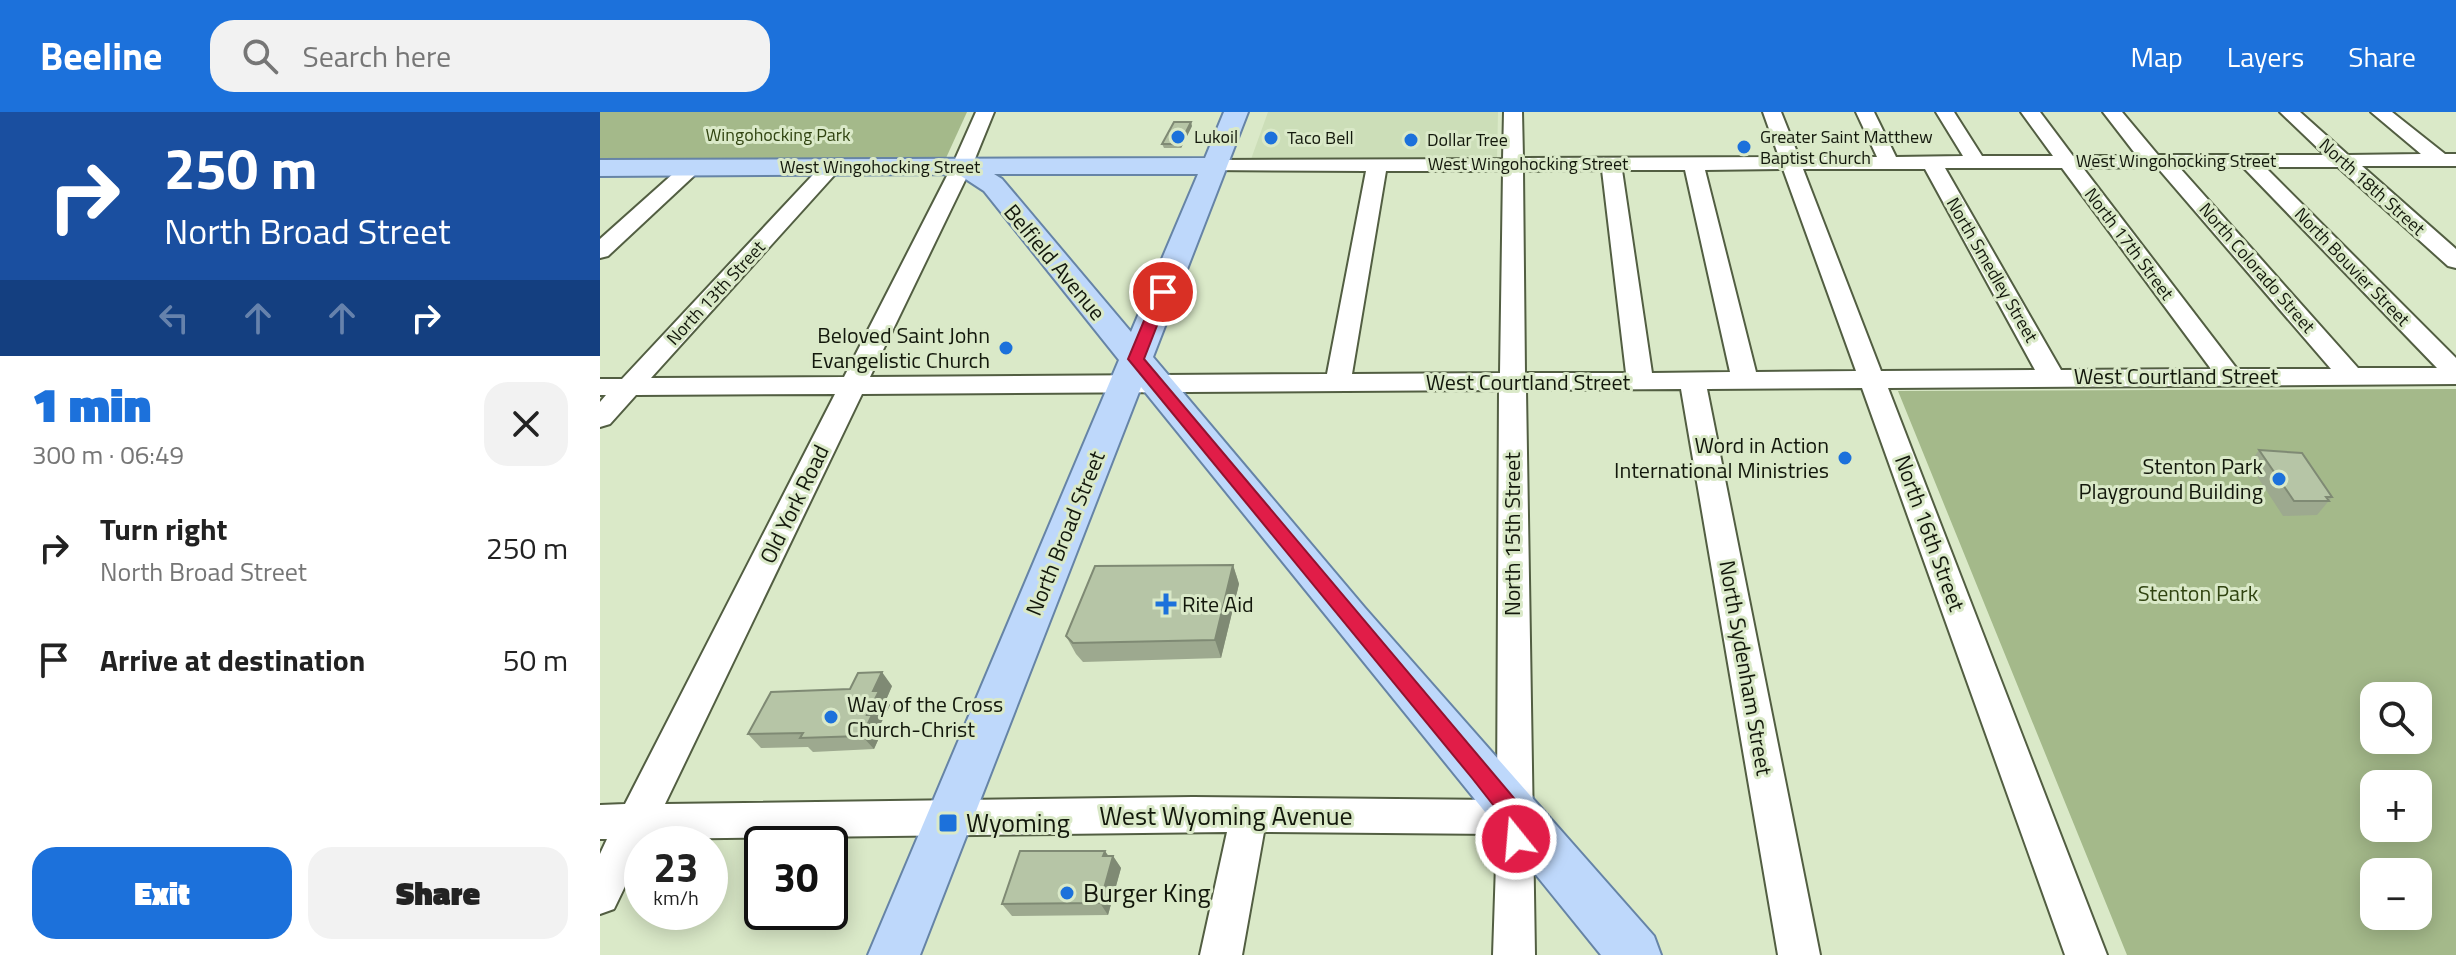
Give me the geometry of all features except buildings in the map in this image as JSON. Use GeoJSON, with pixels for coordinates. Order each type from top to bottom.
{"type":"FeatureCollection","features":[{"type":"Feature","properties":{"kind":"main road","name":"North Broad Street"},"geometry":{"type":"LineString","coordinates":[[894,955],[1139,376],[1236,112]]}},
{"type":"Feature","properties":{"kind":"main road","name":"Belfield Avenue"},"geometry":{"type":"LineString","coordinates":[[962,166],[993,185],[1139,376],[1635,955]]}},
{"type":"Feature","properties":{"kind":"main road","name":"West Wingohocking Street"},"geometry":{"type":"LineString","coordinates":[[600,168],[1214,166]]}},
{"type":"Feature","properties":{"kind":"street","name":"Old York Road"},"geometry":{"type":"LineString","coordinates":[[600,895],[962,166],[985,112]]}},
{"type":"Feature","properties":{"kind":"street","name":"North 15th Street"},"geometry":{"type":"LineString","coordinates":[[1513,112],[1514,955]]}},
{"type":"Feature","properties":{"kind":"street","name":"North 16th Street"},"geometry":{"type":"LineString","coordinates":[[1772,112],[2086,955]]}},
{"type":"Feature","properties":{"kind":"street"},"geometry":{"type":"LineString","coordinates":[[1865,112],[1889,162]]}},
{"type":"Feature","properties":{"kind":"street"},"geometry":{"type":"LineString","coordinates":[[1945,112],[1976,162]]}},
{"type":"Feature","properties":{"kind":"street","name":"North 17th Street"},"geometry":{"type":"LineString","coordinates":[[2030,112],[2229,376]]}},
{"type":"Feature","properties":{"kind":"street","name":"North Colorado Street"},"geometry":{"type":"LineString","coordinates":[[2112,112],[2350,375]]}},
{"type":"Feature","properties":{"kind":"street","name":"North 18th Street"},"geometry":{"type":"LineString","coordinates":[[2289,112],[2456,261]]}},
{"type":"Feature","properties":{"kind":"street"},"geometry":{"type":"LineString","coordinates":[[2380,112],[2448,160]]}},
{"type":"Feature","properties":{"kind":"street","name":"West Wingohocking Street"},"geometry":{"type":"LineString","coordinates":[[1214,166],[2448,160]]}},
{"type":"Feature","properties":{"kind":"street","name":"North Bouvier Street"},"geometry":{"type":"LineString","coordinates":[[2248,161],[2456,375]]}},
{"type":"Feature","properties":{"kind":"street","name":"North Smedley Street"},"geometry":{"type":"LineString","coordinates":[[1931,162],[2052,377]]}},
{"type":"Feature","properties":{"kind":"street"},"geometry":{"type":"LineString","coordinates":[[1611,163],[1640,381]]}},
{"type":"Feature","properties":{"kind":"street"},"geometry":{"type":"LineString","coordinates":[[1693,163],[1745,381]]}},
{"type":"Feature","properties":{"kind":"street"},"geometry":{"type":"LineString","coordinates":[[1338,383],[1377,164]]}},
{"type":"Feature","properties":{"kind":"street","name":"North 13th Street"},"geometry":{"type":"LineString","coordinates":[[600,418],[831,167]]}},
{"type":"Feature","properties":{"kind":"street"},"geometry":{"type":"LineString","coordinates":[[600,251],[691,168]]}},
{"type":"Feature","properties":{"kind":"street","name":"West Courtland Street"},"geometry":{"type":"LineString","coordinates":[[600,387],[853,386],[1139,376],[1338,383],[2456,375]]}},
{"type":"Feature","properties":{"kind":"street","name":"North Sydenham Street"},"geometry":{"type":"LineString","coordinates":[[1693,381],[1799,955]]}},
{"type":"Feature","properties":{"kind":"street"},"geometry":{"type":"LineString","coordinates":[[1221,955],[1249,814]]}},
{"type":"Feature","properties":{"kind":"street","name":"West Wyoming Avenue"},"geometry":{"type":"LineString","coordinates":[[600,822],[1249,814],[1516,817]]}},
{"type":"Feature","properties":{"kind":"shaded area"},"geometry":{"type":"Polygon","coordinates":[[[1268,112],[1498,112],[1497,161],[1250,162],[1268,112]]]}},
{"type":"Feature","properties":{"kind":"green space","name":"Wingohocking Park"},"geometry":{"type":"Polygon","coordinates":[[[600,112],[967,112],[946,158],[600,159],[600,112]]]}},
{"type":"Feature","properties":{"kind":"green space","name":"Stenton Park"},"geometry":{"type":"Polygon","coordinates":[[[2456,389],[2456,955],[2127,955],[1898,391],[2456,389]]]}},
{"type":"Feature","properties":{"kind":"place","name":"Lukoil"},"geometry":{"type":"Point","coordinates":[1178,137]}},
{"type":"Feature","properties":{"kind":"place","name":"Taco Bell"},"geometry":{"type":"Point","coordinates":[1271,138]}},
{"type":"Feature","properties":{"kind":"place","name":"Dollar Tree"},"geometry":{"type":"Point","coordinates":[1411,140]}},
{"type":"Feature","properties":{"kind":"place","name":"Greater Saint Matthew Baptist Church"},"geometry":{"type":"Point","coordinates":[1744,147]}},
{"type":"Feature","properties":{"kind":"place","name":"Beloved Saint John Evangelistic Church"},"geometry":{"type":"Point","coordinates":[1006,348]}},
{"type":"Feature","properties":{"kind":"place","name":"Word in Action International Ministries"},"geometry":{"type":"Point","coordinates":[1845,458]}},
{"type":"Feature","properties":{"kind":"place","name":"Stenton Park Playground Building"},"geometry":{"type":"Point","coordinates":[2279,479]}},
{"type":"Feature","properties":{"kind":"place","name":"Rite Aid"},"geometry":{"type":"Point","coordinates":[1166,604]}},
{"type":"Feature","properties":{"kind":"place","name":"Way of the Cross Church-Christ"},"geometry":{"type":"Point","coordinates":[831,717]}},
{"type":"Feature","properties":{"kind":"place","name":"Wyoming"},"geometry":{"type":"Point","coordinates":[948,823]}},
{"type":"Feature","properties":{"kind":"place","name":"Burger King"},"geometry":{"type":"Point","coordinates":[1067,893]}},
{"type":"Feature","properties":{"kind":"route"},"geometry":{"type":"LineString","coordinates":[[1163,292],[1136,359],[1462,748],[1516,817],[1516,839]]}}]}
